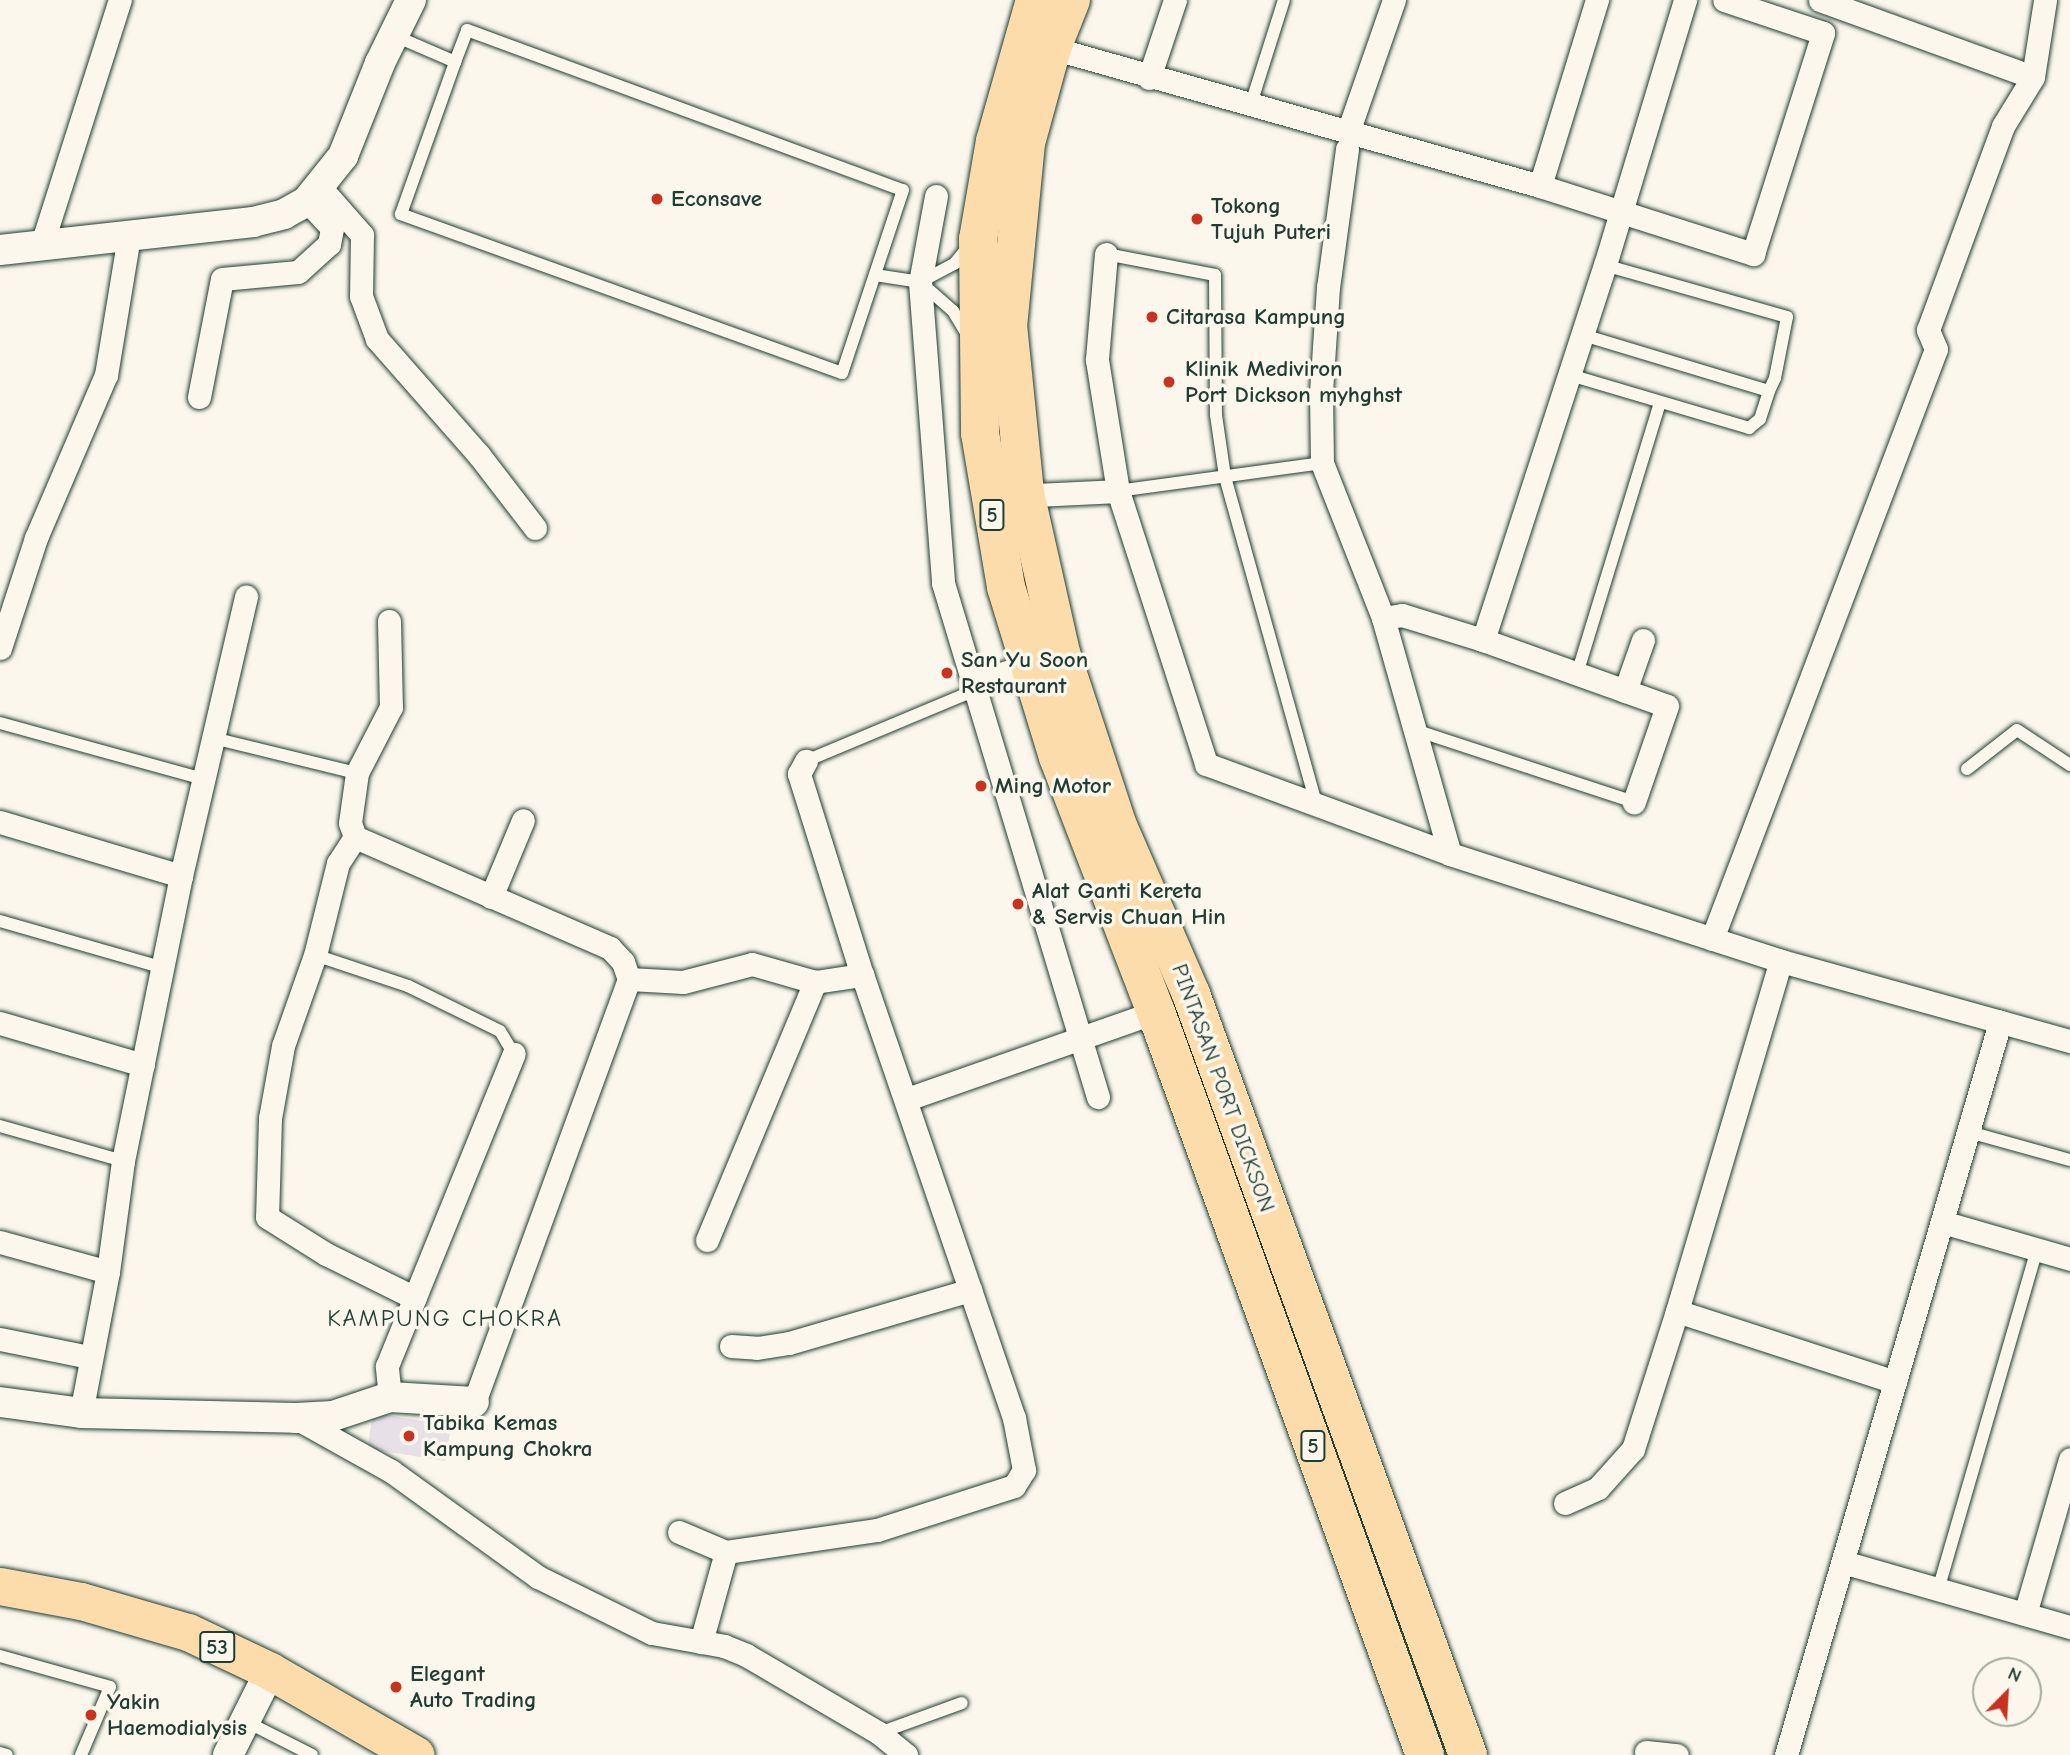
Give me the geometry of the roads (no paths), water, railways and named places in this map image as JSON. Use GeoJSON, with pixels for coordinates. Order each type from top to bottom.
{"type":"FeatureCollection","features":[{"type":"Feature","properties":{"kind":"highway","name":"PINTASAN PORT DICKSON"},"geometry":{"type":"LineString","coordinates":[[1035,0],[998,128],[982,218],[976,317],[978,386],[1008,498],[1118,826],[1191,994],[1468,1755]]}},
{"type":"Feature","properties":{"kind":"highway","name":"PINTASAN PORT DICKSON"},"geometry":{"type":"LineString","coordinates":[[1071,0],[1052,48],[1026,143],[1008,325],[1008,498],[1028,665],[1425,1755]]}},
{"type":"Feature","properties":{"kind":"highway"},"geometry":{"type":"LineString","coordinates":[[1118,826],[1130,886],[1166,982],[1166,999],[1156,1012]]}},
{"type":"Feature","properties":{"kind":"highway"},"geometry":{"type":"LineString","coordinates":[[1156,1012],[1172,1011],[1185,1019],[1236,1122]]}},
{"type":"Feature","properties":{"kind":"main road","name":"53"},"geometry":{"type":"LineString","coordinates":[[0,1586],[80,1601],[188,1632],[270,1671],[416,1755]]}},
{"type":"Feature","properties":{"kind":"street"},"geometry":{"type":"LineString","coordinates":[[41,247],[120,0]]}},
{"type":"Feature","properties":{"kind":"street"},"geometry":{"type":"LineString","coordinates":[[0,250],[253,222],[284,214],[313,194],[343,156],[392,35],[411,0]]}},
{"type":"Feature","properties":{"kind":"street"},"geometry":{"type":"LineString","coordinates":[[1149,78],[1175,0]]}},
{"type":"Feature","properties":{"kind":"street"},"geometry":{"type":"LineString","coordinates":[[1394,0],[1347,141],[1328,287],[1321,392],[1322,463],[1383,618],[1450,854]]}},
{"type":"Feature","properties":{"kind":"street"},"geometry":{"type":"LineString","coordinates":[[1540,186],[1597,0]]}},
{"type":"Feature","properties":{"kind":"street"},"geometry":{"type":"LineString","coordinates":[[1483,640],[1583,335],[1685,0]]}},
{"type":"Feature","properties":{"kind":"street"},"geometry":{"type":"LineString","coordinates":[[1052,48],[1250,107],[1347,141],[1540,186],[1753,254],[1822,33],[1724,0]]}},
{"type":"Feature","properties":{"kind":"street"},"geometry":{"type":"LineString","coordinates":[[1820,0],[2033,77]]}},
{"type":"Feature","properties":{"kind":"street"},"geometry":{"type":"LineString","coordinates":[[1712,939],[1936,349],[1928,330],[2003,126],[2033,77],[2045,0]]}},
{"type":"Feature","properties":{"kind":"street"},"geometry":{"type":"LineString","coordinates":[[199,397],[222,279],[298,272],[329,244],[332,228],[313,194]]}},
{"type":"Feature","properties":{"kind":"street"},"geometry":{"type":"LineString","coordinates":[[313,194],[362,235],[361,296],[377,339],[479,455],[535,528]]}},
{"type":"Feature","properties":{"kind":"street"},"geometry":{"type":"LineString","coordinates":[[936,195],[920,282],[943,583],[973,691],[1083,1035],[1098,1097]]}},
{"type":"Feature","properties":{"kind":"street"},"geometry":{"type":"LineString","coordinates":[[0,648],[36,538],[106,375],[129,236]]}},
{"type":"Feature","properties":{"kind":"street"},"geometry":{"type":"LineString","coordinates":[[1106,254],[1097,360],[1118,491],[1206,764],[1450,854],[1712,939],[2070,1041]]}},
{"type":"Feature","properties":{"kind":"street"},"geometry":{"type":"LineString","coordinates":[[1008,498],[1118,491]]}},
{"type":"Feature","properties":{"kind":"street"},"geometry":{"type":"LineString","coordinates":[[81,1412],[89,1357],[108,1272],[123,1161],[181,876],[246,596]]}},
{"type":"Feature","properties":{"kind":"street"},"geometry":{"type":"LineString","coordinates":[[1383,618],[1402,615],[1483,640],[1667,706],[1634,802]]}},
{"type":"Feature","properties":{"kind":"street"},"geometry":{"type":"LineString","coordinates":[[0,1402],[81,1412],[296,1418],[333,1416],[390,1397],[474,1402],[629,979],[623,962],[610,948],[355,837],[350,823],[357,773],[391,707],[389,621]]}},
{"type":"Feature","properties":{"kind":"street"},"geometry":{"type":"LineString","coordinates":[[1625,691],[1643,640]]}},
{"type":"Feature","properties":{"kind":"street"},"geometry":{"type":"LineString","coordinates":[[973,691],[983,680],[1028,665]]}},
{"type":"Feature","properties":{"kind":"street"},"geometry":{"type":"LineString","coordinates":[[679,1532],[726,1552],[877,1530],[1019,1483],[1024,1453],[862,975],[799,774],[806,761]]}},
{"type":"Feature","properties":{"kind":"street"},"geometry":{"type":"LineString","coordinates":[[491,897],[523,820]]}},
{"type":"Feature","properties":{"kind":"street"},"geometry":{"type":"LineString","coordinates":[[0,822],[181,876]]}},
{"type":"Feature","properties":{"kind":"street"},"geometry":{"type":"LineString","coordinates":[[355,837],[338,863],[315,955],[283,1046],[272,1106],[268,1217],[326,1254],[415,1298]]}},
{"type":"Feature","properties":{"kind":"street"},"geometry":{"type":"LineString","coordinates":[[1565,1503],[1598,1488],[1633,1449],[1782,961]]}},
{"type":"Feature","properties":{"kind":"street"},"geometry":{"type":"LineString","coordinates":[[629,979],[683,982],[752,964],[815,982],[862,975]]}},
{"type":"Feature","properties":{"kind":"street"},"geometry":{"type":"LineString","coordinates":[[708,1240],[815,982]]}},
{"type":"Feature","properties":{"kind":"street"},"geometry":{"type":"LineString","coordinates":[[906,1100],[1083,1035],[1156,1012]]}},
{"type":"Feature","properties":{"kind":"street"},"geometry":{"type":"LineString","coordinates":[[1786,1755],[2000,1021]]}},
{"type":"Feature","properties":{"kind":"street"},"geometry":{"type":"LineString","coordinates":[[0,1023],[143,1065]]}},
{"type":"Feature","properties":{"kind":"street"},"geometry":{"type":"LineString","coordinates":[[390,1397],[387,1366],[514,1054]]}},
{"type":"Feature","properties":{"kind":"street"},"geometry":{"type":"LineString","coordinates":[[1942,1222],[2070,1259]]}},
{"type":"Feature","properties":{"kind":"street"},"geometry":{"type":"LineString","coordinates":[[0,1242],[108,1272]]}},
{"type":"Feature","properties":{"kind":"street"},"geometry":{"type":"LineString","coordinates":[[731,1346],[757,1348],[789,1343],[970,1290]]}},
{"type":"Feature","properties":{"kind":"street"},"geometry":{"type":"LineString","coordinates":[[1677,1311],[1895,1382]]}},
{"type":"Feature","properties":{"kind":"street"},"geometry":{"type":"LineString","coordinates":[[0,1339],[89,1357]]}},
{"type":"Feature","properties":{"kind":"street"},"geometry":{"type":"LineString","coordinates":[[296,1418],[391,1471],[538,1577],[652,1633],[701,1642],[746,1655],[879,1732],[906,1755]]}},
{"type":"Feature","properties":{"kind":"street"},"geometry":{"type":"LineString","coordinates":[[2025,1614],[2070,1460]]}},
{"type":"Feature","properties":{"kind":"street"},"geometry":{"type":"LineString","coordinates":[[701,1642],[726,1552]]}},
{"type":"Feature","properties":{"kind":"street"},"geometry":{"type":"LineString","coordinates":[[1843,1562],[2070,1627]]}},
{"type":"Feature","properties":{"kind":"street"},"geometry":{"type":"LineString","coordinates":[[228,1755],[270,1671]]}},
{"type":"Feature","properties":{"kind":"street"},"geometry":{"type":"LineString","coordinates":[[1646,1752],[1677,1755]]}},
{"type":"Feature","properties":{"kind":"lane"},"geometry":{"type":"LineString","coordinates":[[1250,107],[1284,0]]}},
{"type":"Feature","properties":{"kind":"lane"},"geometry":{"type":"LineString","coordinates":[[467,30],[903,190],[842,373],[401,214],[455,62],[467,30]]}},
{"type":"Feature","properties":{"kind":"lane"},"geometry":{"type":"LineString","coordinates":[[392,35],[455,62]]}},
{"type":"Feature","properties":{"kind":"lane"},"geometry":{"type":"LineString","coordinates":[[920,282],[955,263],[982,218]]}},
{"type":"Feature","properties":{"kind":"lane"},"geometry":{"type":"LineString","coordinates":[[1106,254],[1215,275],[1216,415],[1225,477],[1316,803]]}},
{"type":"Feature","properties":{"kind":"lane"},"geometry":{"type":"LineString","coordinates":[[1570,374],[1749,429],[1760,419],[1769,391],[1787,317],[1605,265]]}},
{"type":"Feature","properties":{"kind":"lane"},"geometry":{"type":"LineString","coordinates":[[875,275],[920,282],[953,311],[966,333],[978,386]]}},
{"type":"Feature","properties":{"kind":"lane"},"geometry":{"type":"LineString","coordinates":[[1583,335],[1769,391]]}},
{"type":"Feature","properties":{"kind":"lane"},"geometry":{"type":"LineString","coordinates":[[1577,674],[1660,402]]}},
{"type":"Feature","properties":{"kind":"lane"},"geometry":{"type":"LineString","coordinates":[[1118,491],[1322,463]]}},
{"type":"Feature","properties":{"kind":"lane"},"geometry":{"type":"LineString","coordinates":[[806,761],[973,691]]}},
{"type":"Feature","properties":{"kind":"lane"},"geometry":{"type":"LineString","coordinates":[[0,723],[204,779]]}},
{"type":"Feature","properties":{"kind":"lane"},"geometry":{"type":"LineString","coordinates":[[1415,730],[1634,802]]}},
{"type":"Feature","properties":{"kind":"lane"},"geometry":{"type":"LineString","coordinates":[[1967,769],[2017,730],[2070,765]]}},
{"type":"Feature","properties":{"kind":"lane"},"geometry":{"type":"LineString","coordinates":[[213,738],[357,773]]}},
{"type":"Feature","properties":{"kind":"lane"},"geometry":{"type":"LineString","coordinates":[[0,921],[164,968]]}},
{"type":"Feature","properties":{"kind":"lane"},"geometry":{"type":"LineString","coordinates":[[315,955],[408,986],[500,1031],[514,1054]]}},
{"type":"Feature","properties":{"kind":"lane"},"geometry":{"type":"LineString","coordinates":[[0,1126],[123,1161]]}},
{"type":"Feature","properties":{"kind":"lane"},"geometry":{"type":"LineString","coordinates":[[1969,1132],[2070,1160]]}},
{"type":"Feature","properties":{"kind":"lane"},"geometry":{"type":"LineString","coordinates":[[1938,1590],[2038,1250]]}},
{"type":"Feature","properties":{"kind":"lane"},"geometry":{"type":"LineString","coordinates":[[0,1656],[110,1687],[81,1755]]}},
{"type":"Feature","properties":{"kind":"lane"},"geometry":{"type":"LineString","coordinates":[[879,1732],[962,1703]]}},
{"type":"Feature","properties":{"kind":"lane"},"geometry":{"type":"LineString","coordinates":[[245,1721],[312,1755]]}},
{"type":"Feature","properties":{"kind":"lane"},"geometry":{"type":"LineString","coordinates":[[0,1753],[7,1755]]}},
{"type":"Feature","properties":{"kind":"place","name":"Econsave"},"geometry":{"type":"Point","coordinates":[657,199]}},
{"type":"Feature","properties":{"kind":"place","name":"Tokong Tujuh Puteri"},"geometry":{"type":"Point","coordinates":[1197,219]}},
{"type":"Feature","properties":{"kind":"place","name":"Citarasa Kampung"},"geometry":{"type":"Point","coordinates":[1152,317]}},
{"type":"Feature","properties":{"kind":"place","name":"Klinik Mediviron Port Dickson myhghst"},"geometry":{"type":"Point","coordinates":[1169,382]}},
{"type":"Feature","properties":{"kind":"place","name":"San Yu Soon Restaurant"},"geometry":{"type":"Point","coordinates":[947,673]}},
{"type":"Feature","properties":{"kind":"place","name":"Ming Motor"},"geometry":{"type":"Point","coordinates":[981,786]}},
{"type":"Feature","properties":{"kind":"place","name":"Alat Ganti Kereta & Servis Chuan Hin"},"geometry":{"type":"Point","coordinates":[1018,904]}},
{"type":"Feature","properties":{"kind":"place","name":"Tabika Kemas Kampung Chokra"},"geometry":{"type":"Point","coordinates":[409,1436]}},
{"type":"Feature","properties":{"kind":"place","name":"Elegant Auto Trading"},"geometry":{"type":"Point","coordinates":[396,1687]}},
{"type":"Feature","properties":{"kind":"place","name":"Yakin Haemodialysis"},"geometry":{"type":"Point","coordinates":[91,1715]}},
{"type":"Feature","properties":{"kind":"district","name":"KAMPUNG CHOKRA"},"geometry":{"type":"Point","coordinates":[445,1319]}}]}
